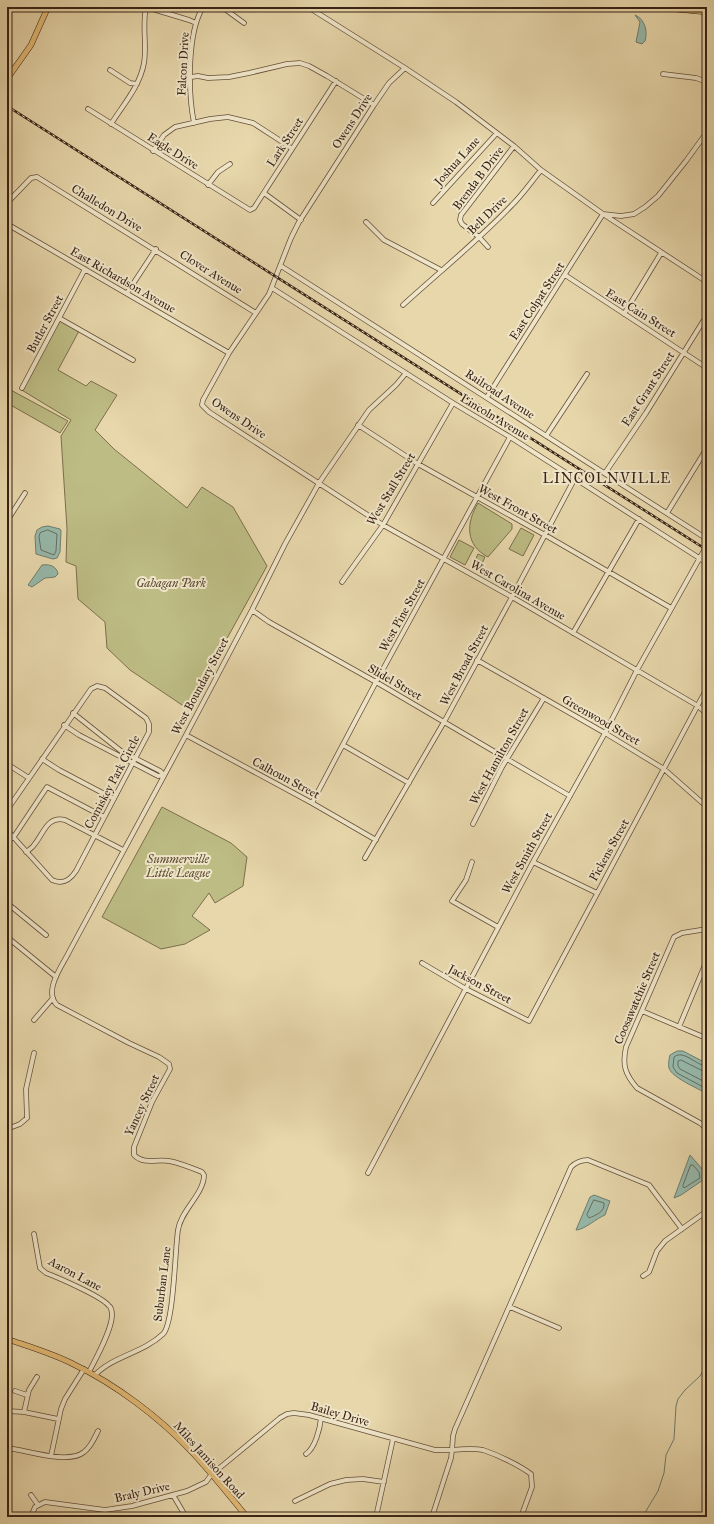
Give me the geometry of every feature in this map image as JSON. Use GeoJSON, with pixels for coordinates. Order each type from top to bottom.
{"type":"FeatureCollection","features":[{"type":"Feature","properties":{"kind":"main road"},"geometry":{"type":"LineString","coordinates":[[7,79],[31,45],[48,7]]}},
{"type":"Feature","properties":{"kind":"main road"},"geometry":{"type":"LineString","coordinates":[[655,7],[707,12]]}},
{"type":"Feature","properties":{"kind":"main road","name":"Miles Jamison Road"},"geometry":{"type":"LineString","coordinates":[[8,1340],[59,1358],[84,1369],[116,1388],[163,1424],[189,1449],[247,1517]]}},
{"type":"Feature","properties":{"kind":"street"},"geometry":{"type":"LineString","coordinates":[[7,8],[10,10],[14,7]]}},
{"type":"Feature","properties":{"kind":"street"},"geometry":{"type":"LineString","coordinates":[[111,124],[137,84],[144,62],[144,21],[146,7],[196,23]]}},
{"type":"Feature","properties":{"kind":"street","name":"Falcon Drive"},"geometry":{"type":"LineString","coordinates":[[194,123],[190,99],[193,38],[196,23],[203,7]]}},
{"type":"Feature","properties":{"kind":"street"},"geometry":{"type":"LineString","coordinates":[[222,7],[244,23]]}},
{"type":"Feature","properties":{"kind":"street"},"geometry":{"type":"LineString","coordinates":[[308,7],[456,102],[514,146],[541,170],[603,214],[707,282]]}},
{"type":"Feature","properties":{"kind":"street"},"geometry":{"type":"LineString","coordinates":[[191,77],[229,77],[296,63],[309,66],[374,105]]}},
{"type":"Feature","properties":{"kind":"street","name":"Owens Drive"},"geometry":{"type":"LineString","coordinates":[[319,483],[204,408],[202,405],[203,400],[230,353],[269,294],[291,238],[301,220],[374,105],[389,83],[404,68]]}},
{"type":"Feature","properties":{"kind":"street"},"geometry":{"type":"LineString","coordinates":[[110,70],[130,83],[137,84]]}},
{"type":"Feature","properties":{"kind":"street"},"geometry":{"type":"LineString","coordinates":[[663,74],[696,78],[707,82]]}},
{"type":"Feature","properties":{"kind":"street","name":"Lark Street"},"geometry":{"type":"LineString","coordinates":[[248,210],[254,208],[336,81]]}},
{"type":"Feature","properties":{"kind":"street","name":"Eagle Drive"},"geometry":{"type":"LineString","coordinates":[[88,109],[248,210]]}},
{"type":"Feature","properties":{"kind":"street"},"geometry":{"type":"LineString","coordinates":[[153,151],[161,138],[179,126],[228,118],[249,121],[292,149]]}},
{"type":"Feature","properties":{"kind":"street"},"geometry":{"type":"LineString","coordinates":[[603,214],[622,216],[634,214],[645,208],[658,196],[707,132]]}},
{"type":"Feature","properties":{"kind":"street","name":"Joshua Lane"},"geometry":{"type":"LineString","coordinates":[[433,203],[496,133]]}},
{"type":"Feature","properties":{"kind":"street","name":"Brenda B Drive"},"geometry":{"type":"LineString","coordinates":[[488,247],[479,237],[462,224],[460,220],[461,215],[514,146]]}},
{"type":"Feature","properties":{"kind":"street"},"geometry":{"type":"LineString","coordinates":[[208,185],[218,172],[230,164]]}},
{"type":"Feature","properties":{"kind":"street","name":"Bell Drive"},"geometry":{"type":"LineString","coordinates":[[403,305],[479,237],[513,204],[541,170]]}},
{"type":"Feature","properties":{"kind":"street","name":"Challedon Drive"},"geometry":{"type":"LineString","coordinates":[[7,202],[31,178],[37,177],[156,249]]}},
{"type":"Feature","properties":{"kind":"street"},"geometry":{"type":"LineString","coordinates":[[264,193],[301,220]]}},
{"type":"Feature","properties":{"kind":"street","name":"East Colpat Street"},"geometry":{"type":"LineString","coordinates":[[487,397],[603,214]]}},
{"type":"Feature","properties":{"kind":"street"},"geometry":{"type":"LineString","coordinates":[[366,222],[384,240],[441,270]]}},
{"type":"Feature","properties":{"kind":"street","name":"East Richardson Avenue"},"geometry":{"type":"LineString","coordinates":[[7,224],[230,353]]}},
{"type":"Feature","properties":{"kind":"street"},"geometry":{"type":"LineString","coordinates":[[127,293],[156,249]]}},
{"type":"Feature","properties":{"kind":"street","name":"Clover Avenue"},"geometry":{"type":"LineString","coordinates":[[156,249],[256,312]]}},
{"type":"Feature","properties":{"kind":"street"},"geometry":{"type":"LineString","coordinates":[[624,314],[662,253]]}},
{"type":"Feature","properties":{"kind":"street","name":"Railroad Avenue"},"geometry":{"type":"LineString","coordinates":[[281,266],[707,539]]}},
{"type":"Feature","properties":{"kind":"street","name":"Butler Street"},"geometry":{"type":"LineString","coordinates":[[22,388],[85,269]]}},
{"type":"Feature","properties":{"kind":"street","name":"East Cain Street"},"geometry":{"type":"LineString","coordinates":[[565,275],[707,368]]}},
{"type":"Feature","properties":{"kind":"street","name":"Lincoln Avenue"},"geometry":{"type":"LineString","coordinates":[[272,288],[453,403],[575,478],[707,563]]}},
{"type":"Feature","properties":{"kind":"street"},"geometry":{"type":"LineString","coordinates":[[269,294],[283,294]]}},
{"type":"Feature","properties":{"kind":"street","name":"East Grant Street"},"geometry":{"type":"LineString","coordinates":[[605,473],[707,315]]}},
{"type":"Feature","properties":{"kind":"street"},"geometry":{"type":"LineString","coordinates":[[59,318],[133,360]]}},
{"type":"Feature","properties":{"kind":"street","name":"West Boundary Street"},"geometry":{"type":"LineString","coordinates":[[53,998],[52,990],[56,977],[186,735],[285,544],[319,483],[369,410],[396,385],[406,372]]}},
{"type":"Feature","properties":{"kind":"street"},"geometry":{"type":"LineString","coordinates":[[546,436],[587,374]]}},
{"type":"Feature","properties":{"kind":"street","name":"West Stall Street"},"geometry":{"type":"LineString","coordinates":[[342,582],[383,525],[453,403]]}},
{"type":"Feature","properties":{"kind":"street","name":"West Front Street"},"geometry":{"type":"LineString","coordinates":[[358,425],[418,464],[671,608]]}},
{"type":"Feature","properties":{"kind":"street","name":"West Pine Street"},"geometry":{"type":"LineString","coordinates":[[312,803],[376,682],[510,437]]}},
{"type":"Feature","properties":{"kind":"street"},"geometry":{"type":"LineString","coordinates":[[667,513],[707,448]]}},
{"type":"Feature","properties":{"kind":"street","name":"West Broad Street"},"geometry":{"type":"LineString","coordinates":[[365,858],[444,722],[575,478]]}},
{"type":"Feature","properties":{"kind":"street","name":"West Carolina Avenue"},"geometry":{"type":"LineString","coordinates":[[319,483],[383,525],[512,597],[698,706],[707,714]]}},
{"type":"Feature","properties":{"kind":"street"},"geometry":{"type":"LineString","coordinates":[[7,522],[26,492]]}},
{"type":"Feature","properties":{"kind":"street"},"geometry":{"type":"LineString","coordinates":[[573,633],[639,519]]}},
{"type":"Feature","properties":{"kind":"street","name":"West Smith Street"},"geometry":{"type":"LineString","coordinates":[[368,1173],[533,862],[605,733],[671,608],[707,545]]}},
{"type":"Feature","properties":{"kind":"street","name":"Slidel Street"},"geometry":{"type":"LineString","coordinates":[[252,610],[269,622],[376,682],[570,796]]}},
{"type":"Feature","properties":{"kind":"street","name":"Greenwood Street"},"geometry":{"type":"LineString","coordinates":[[477,660],[605,733],[664,769],[707,807]]}},
{"type":"Feature","properties":{"kind":"street","name":"Comiskey Park Circle"},"geometry":{"type":"LineString","coordinates":[[7,810],[64,725],[91,689],[101,686],[109,690],[146,718],[149,724],[149,732],[71,879],[59,883],[52,880],[7,830]]}},
{"type":"Feature","properties":{"kind":"street","name":"Pickens Street"},"geometry":{"type":"LineString","coordinates":[[529,1021],[707,688]]}},
{"type":"Feature","properties":{"kind":"street","name":"West Hamilton Street"},"geometry":{"type":"LineString","coordinates":[[473,824],[506,759],[544,698]]}},
{"type":"Feature","properties":{"kind":"street"},"geometry":{"type":"LineString","coordinates":[[73,713],[121,751],[160,771],[164,775]]}},
{"type":"Feature","properties":{"kind":"street"},"geometry":{"type":"LineString","coordinates":[[64,725],[132,763],[158,776],[164,775]]}},
{"type":"Feature","properties":{"kind":"street"},"geometry":{"type":"LineString","coordinates":[[93,742],[100,734]]}},
{"type":"Feature","properties":{"kind":"street","name":"Calhoun Street"},"geometry":{"type":"LineString","coordinates":[[186,735],[312,803],[376,840]]}},
{"type":"Feature","properties":{"kind":"street"},"geometry":{"type":"LineString","coordinates":[[343,745],[408,783]]}},
{"type":"Feature","properties":{"kind":"street"},"geometry":{"type":"LineString","coordinates":[[42,759],[59,770],[114,799]]}},
{"type":"Feature","properties":{"kind":"street"},"geometry":{"type":"LineString","coordinates":[[7,764],[29,778]]}},
{"type":"Feature","properties":{"kind":"street"},"geometry":{"type":"LineString","coordinates":[[14,838],[48,787],[104,817]]}},
{"type":"Feature","properties":{"kind":"street"},"geometry":{"type":"LineString","coordinates":[[26,852],[34,845],[50,822],[56,819],[65,820],[123,850]]}},
{"type":"Feature","properties":{"kind":"street"},"geometry":{"type":"LineString","coordinates":[[472,862],[466,880],[452,901],[498,927]]}},
{"type":"Feature","properties":{"kind":"street"},"geometry":{"type":"LineString","coordinates":[[533,862],[597,893]]}},
{"type":"Feature","properties":{"kind":"street"},"geometry":{"type":"LineString","coordinates":[[7,904],[46,935]]}},
{"type":"Feature","properties":{"kind":"street","name":"Coosawatchie Street"},"geometry":{"type":"LineString","coordinates":[[707,929],[682,933],[674,938],[626,1047],[624,1059],[625,1069],[630,1080],[637,1088],[700,1123],[707,1129]]}},
{"type":"Feature","properties":{"kind":"street"},"geometry":{"type":"LineString","coordinates":[[7,937],[56,977]]}},
{"type":"Feature","properties":{"kind":"street"},"geometry":{"type":"LineString","coordinates":[[679,1026],[707,960]]}},
{"type":"Feature","properties":{"kind":"street","name":"Jackson Street"},"geometry":{"type":"LineString","coordinates":[[422,963],[529,1021]]}},
{"type":"Feature","properties":{"kind":"street"},"geometry":{"type":"LineString","coordinates":[[34,1020],[53,998]]}},
{"type":"Feature","properties":{"kind":"street","name":"Yancey Street"},"geometry":{"type":"LineString","coordinates":[[53,998],[55,1002],[63,1008],[159,1057],[169,1064],[170,1069],[152,1102],[134,1147],[134,1155],[143,1161],[169,1161],[202,1172],[204,1179],[201,1186]]}},
{"type":"Feature","properties":{"kind":"street"},"geometry":{"type":"LineString","coordinates":[[642,1011],[701,1036],[707,1037]]}},
{"type":"Feature","properties":{"kind":"street"},"geometry":{"type":"LineString","coordinates":[[7,1130],[20,1124],[27,1118],[26,1089],[34,1053]]}},
{"type":"Feature","properties":{"kind":"street"},"geometry":{"type":"LineString","coordinates":[[432,1517],[451,1458],[455,1429],[571,1167],[579,1161],[588,1160],[649,1185],[682,1229]]}},
{"type":"Feature","properties":{"kind":"street","name":"Suburban Lane"},"geometry":{"type":"LineString","coordinates":[[95,1375],[102,1367],[151,1343],[165,1331],[170,1314],[179,1224],[201,1186]]}},
{"type":"Feature","properties":{"kind":"street"},"geometry":{"type":"LineString","coordinates":[[643,1276],[649,1272],[657,1251],[665,1241],[707,1211]]}},
{"type":"Feature","properties":{"kind":"street","name":"Aaron Lane"},"geometry":{"type":"LineString","coordinates":[[34,1234],[40,1268],[46,1273],[102,1299],[110,1306],[112,1314],[106,1336],[89,1372]]}},
{"type":"Feature","properties":{"kind":"street"},"geometry":{"type":"LineString","coordinates":[[510,1307],[559,1328]]}},
{"type":"Feature","properties":{"kind":"street"},"geometry":{"type":"LineString","coordinates":[[7,1348],[8,1340]]}},
{"type":"Feature","properties":{"kind":"street"},"geometry":{"type":"LineString","coordinates":[[51,1456],[58,1419],[65,1399],[84,1369]]}},
{"type":"Feature","properties":{"kind":"street"},"geometry":{"type":"LineString","coordinates":[[24,1412],[30,1389],[37,1377]]}},
{"type":"Feature","properties":{"kind":"street"},"geometry":{"type":"LineString","coordinates":[[14,1391],[28,1396]]}},
{"type":"Feature","properties":{"kind":"street"},"geometry":{"type":"LineString","coordinates":[[7,1410],[58,1419]]}},
{"type":"Feature","properties":{"kind":"street","name":"Bailey Drive"},"geometry":{"type":"LineString","coordinates":[[211,1474],[280,1418],[287,1414],[302,1413],[435,1450],[482,1450],[523,1468],[531,1474],[532,1487],[521,1517]]}},
{"type":"Feature","properties":{"kind":"street"},"geometry":{"type":"LineString","coordinates":[[306,1454],[310,1451],[315,1441],[321,1418]]}},
{"type":"Feature","properties":{"kind":"street"},"geometry":{"type":"LineString","coordinates":[[7,1448],[70,1458],[80,1455],[90,1446],[98,1431]]}},
{"type":"Feature","properties":{"kind":"street"},"geometry":{"type":"LineString","coordinates":[[376,1517],[393,1439]]}},
{"type":"Feature","properties":{"kind":"street","name":"Braly Drive"},"geometry":{"type":"LineString","coordinates":[[38,1505],[49,1502],[92,1509],[110,1510],[187,1491],[208,1480],[211,1474]]}},
{"type":"Feature","properties":{"kind":"street"},"geometry":{"type":"LineString","coordinates":[[295,1501],[330,1484],[346,1480],[363,1479],[384,1482]]}},
{"type":"Feature","properties":{"kind":"street"},"geometry":{"type":"LineString","coordinates":[[31,1495],[38,1505],[33,1511],[31,1517]]}},
{"type":"Feature","properties":{"kind":"street"},"geometry":{"type":"LineString","coordinates":[[173,1495],[186,1517]]}},
{"type":"Feature","properties":{"kind":"green space","name":"Gahagan Park"},"geometry":{"type":"Polygon","coordinates":[[[60,320],[79,331],[58,370],[86,386],[91,381],[117,395],[95,430],[114,449],[187,508],[202,487],[233,507],[267,566],[188,709],[130,670],[107,648],[105,622],[78,599],[76,566],[66,562],[67,529],[61,436],[71,420],[20,389],[60,320]]]}},
{"type":"Feature","properties":{"kind":"green space"},"geometry":{"type":"Polygon","coordinates":[[[7,388],[68,421],[60,433],[7,403],[7,388]]]}},
{"type":"Feature","properties":{"kind":"green space"},"geometry":{"type":"Polygon","coordinates":[[[478,503],[512,524],[512,529],[488,557],[480,552],[475,546],[470,533],[471,518],[478,503]]]}},
{"type":"Feature","properties":{"kind":"green space"},"geometry":{"type":"Polygon","coordinates":[[[521,528],[534,535],[523,556],[509,549],[521,528]]]}},
{"type":"Feature","properties":{"kind":"green space"},"geometry":{"type":"Polygon","coordinates":[[[459,540],[474,548],[465,565],[450,557],[459,540]]]}},
{"type":"Feature","properties":{"kind":"green space"},"geometry":{"type":"Polygon","coordinates":[[[478,554],[485,557],[479,570],[472,567],[478,554]]]}},
{"type":"Feature","properties":{"kind":"green space","name":"Summerville Little League"},"geometry":{"type":"Polygon","coordinates":[[[162,807],[231,843],[247,857],[243,886],[215,903],[209,893],[192,916],[210,930],[185,944],[161,949],[102,917],[162,807]]]}},
{"type":"Feature","properties":{"kind":"water"},"geometry":{"type":"Polygon","coordinates":[[[635,15],[641,19],[646,30],[645,41],[642,44],[636,42],[640,22],[635,15]]]}},
{"type":"Feature","properties":{"kind":"water"},"geometry":{"type":"Polygon","coordinates":[[[48,526],[60,529],[61,531],[60,552],[57,558],[53,559],[36,554],[35,536],[37,530],[48,526]]]}},
{"type":"Feature","properties":{"kind":"water"},"geometry":{"type":"Polygon","coordinates":[[[42,565],[52,566],[56,569],[58,574],[55,577],[45,578],[32,587],[28,585],[42,565]]]}},
{"type":"Feature","properties":{"kind":"water"},"geometry":{"type":"Polygon","coordinates":[[[677,1051],[683,1051],[704,1062],[707,1062],[707,1094],[680,1079],[671,1072],[669,1068],[670,1055],[677,1051]]]}},
{"type":"Feature","properties":{"kind":"water"},"geometry":{"type":"Polygon","coordinates":[[[690,1155],[703,1170],[703,1180],[674,1198],[690,1155]]]}},
{"type":"Feature","properties":{"kind":"water"},"geometry":{"type":"Polygon","coordinates":[[[594,1195],[610,1201],[605,1215],[583,1228],[576,1230],[590,1197],[594,1195]]]}},
{"type":"Feature","properties":{"kind":"waterway"},"geometry":{"type":"LineString","coordinates":[[644,1517],[658,1491],[664,1473],[666,1455],[674,1439],[676,1406],[678,1399],[700,1376],[707,1364]]}},
{"type":"Feature","properties":{"kind":"railway"},"geometry":{"type":"LineString","coordinates":[[7,106],[707,550]]}},
{"type":"Feature","properties":{"kind":"district","name":"LINCOLNVILLE"},"geometry":{"type":"Point","coordinates":[607,478]}}]}
